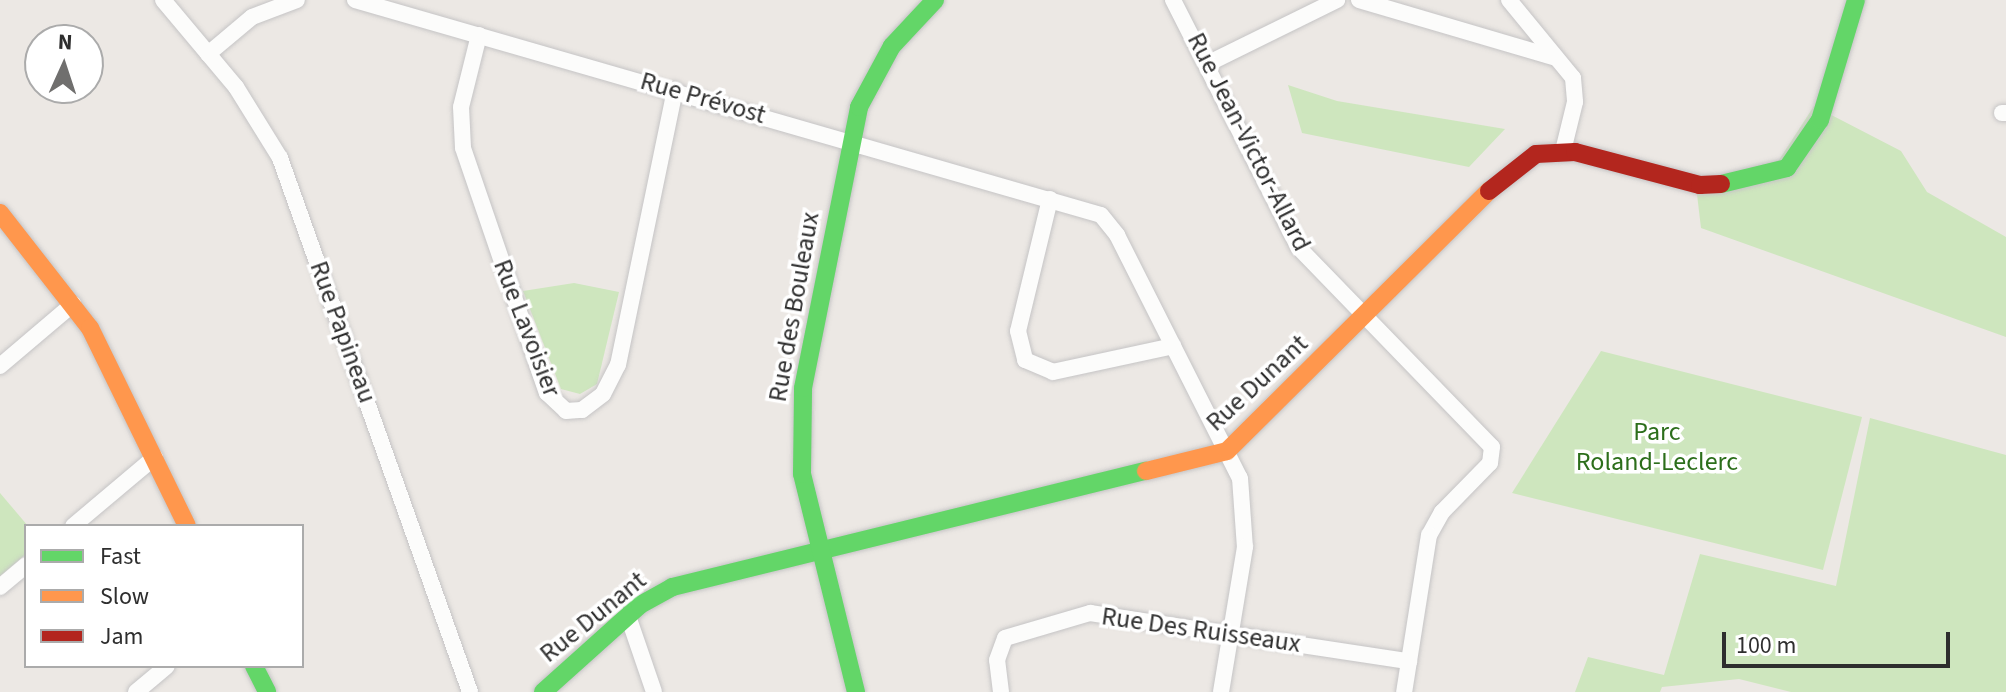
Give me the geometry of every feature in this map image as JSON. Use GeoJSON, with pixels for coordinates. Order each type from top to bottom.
{"type":"FeatureCollection","features":[{"type":"Feature","properties":{"kind":"street","name":"Rue Papineau"},"geometry":{"type":"LineString","coordinates":[[163,0],[251,107],[288,177],[470,692]]}},
{"type":"Feature","properties":{"kind":"street"},"geometry":{"type":"LineString","coordinates":[[208,54],[252,17],[297,0]]}},
{"type":"Feature","properties":{"kind":"street","name":"Rue Prévost"},"geometry":{"type":"LineString","coordinates":[[355,0],[1093,211],[1107,221],[1240,478],[1246,532],[1221,692]]}},
{"type":"Feature","properties":{"kind":"street","name":"Rue des Bouleaux"},"geometry":{"type":"LineString","coordinates":[[856,692],[802,474],[801,413],[859,107],[885,56],[935,0]]}},
{"type":"Feature","properties":{"kind":"street","name":"Rue Jean-Victor-Allard"},"geometry":{"type":"LineString","coordinates":[[1173,0],[1209,63],[1295,242],[1363,317],[1487,437],[1493,453],[1486,467],[1433,526],[1409,661]]}},
{"type":"Feature","properties":{"kind":"street"},"geometry":{"type":"LineString","coordinates":[[1209,63],[1337,0]]}},
{"type":"Feature","properties":{"kind":"street"},"geometry":{"type":"LineString","coordinates":[[1359,0],[1556,58]]}},
{"type":"Feature","properties":{"kind":"street"},"geometry":{"type":"LineString","coordinates":[[1509,0],[1573,78],[1576,93],[1563,151]]}},
{"type":"Feature","properties":{"kind":"street","name":"Rue Dunant"},"geometry":{"type":"LineString","coordinates":[[543,692],[628,616],[672,587],[1227,451],[1521,162],[1563,151],[1700,185],[1739,183],[1780,166],[1787,168],[1820,120],[1856,0]]}},
{"type":"Feature","properties":{"kind":"street","name":"Rue Lavoisier"},"geometry":{"type":"LineString","coordinates":[[479,35],[461,107],[463,148],[547,393],[566,411],[582,410],[603,394],[618,365],[675,90]]}},
{"type":"Feature","properties":{"kind":"street"},"geometry":{"type":"LineString","coordinates":[[1050,199],[1018,331],[1025,360],[1053,372],[1173,346]]}},
{"type":"Feature","properties":{"kind":"street"},"geometry":{"type":"LineString","coordinates":[[0,213],[73,304],[116,376],[186,524]]}},
{"type":"Feature","properties":{"kind":"street"},"geometry":{"type":"LineString","coordinates":[[0,366],[73,304]]}},
{"type":"Feature","properties":{"kind":"street"},"geometry":{"type":"LineString","coordinates":[[75,524],[155,457]]}},
{"type":"Feature","properties":{"kind":"street"},"geometry":{"type":"LineString","coordinates":[[0,587],[24,567]]}},
{"type":"Feature","properties":{"kind":"street","name":"Rue Des Ruisseaux"},"geometry":{"type":"LineString","coordinates":[[1001,692],[997,660],[1005,638],[1071,617],[1096,613],[1409,661]]}},
{"type":"Feature","properties":{"kind":"street"},"geometry":{"type":"LineString","coordinates":[[628,616],[654,692]]}},
{"type":"Feature","properties":{"kind":"street"},"geometry":{"type":"LineString","coordinates":[[1404,692],[1409,661]]}},
{"type":"Feature","properties":{"kind":"street"},"geometry":{"type":"LineString","coordinates":[[136,692],[165,668]]}},
{"type":"Feature","properties":{"kind":"street"},"geometry":{"type":"LineString","coordinates":[[255,668],[267,692]]}},
{"type":"Feature","properties":{"kind":"green space"},"geometry":{"type":"Polygon","coordinates":[[[1288,85],[1337,101],[1505,129],[1469,167],[1302,133],[1288,85]]]}},
{"type":"Feature","properties":{"kind":"green space"},"geometry":{"type":"Polygon","coordinates":[[[1814,106],[1901,151],[1927,192],[2006,237],[2006,337],[1701,228],[1696,186],[1779,160],[1814,106]]]}},
{"type":"Feature","properties":{"kind":"green space"},"geometry":{"type":"Polygon","coordinates":[[[574,283],[619,292],[597,384],[580,394],[561,389],[523,291],[574,283]]]}},
{"type":"Feature","properties":{"kind":"green space","name":"Parc Roland-Leclerc"},"geometry":{"type":"Polygon","coordinates":[[[1601,351],[1862,417],[1823,570],[1512,493],[1601,351]]]}},
{"type":"Feature","properties":{"kind":"green space"},"geometry":{"type":"Polygon","coordinates":[[[1870,418],[2006,455],[2006,692],[1791,692],[1739,679],[1662,687],[1660,692],[1575,692],[1588,657],[1664,675],[1700,554],[1836,586],[1870,418]]]}},
{"type":"Feature","properties":{"kind":"green space"},"geometry":{"type":"Polygon","coordinates":[[[0,493],[26,524],[24,556],[0,576],[0,493]]]}},
{"type":"Feature","properties":{"kind":"traffic: fast"},"geometry":{"type":"LineString","coordinates":[[856,692],[802,474],[803,388],[859,107],[892,46],[935,0]]}},
{"type":"Feature","properties":{"kind":"traffic: fast"},"geometry":{"type":"LineString","coordinates":[[1721,184],[1787,168],[1820,120],[1856,0]]}},
{"type":"Feature","properties":{"kind":"traffic: fast"},"geometry":{"type":"LineString","coordinates":[[543,692],[640,605],[672,587],[1146,471]]}},
{"type":"Feature","properties":{"kind":"traffic: fast"},"geometry":{"type":"LineString","coordinates":[[255,668],[267,692]]}},
{"type":"Feature","properties":{"kind":"traffic: slow"},"geometry":{"type":"LineString","coordinates":[[1146,471],[1227,451],[1489,191]]}},
{"type":"Feature","properties":{"kind":"traffic: slow"},"geometry":{"type":"LineString","coordinates":[[0,213],[90,328],[186,524]]}},
{"type":"Feature","properties":{"kind":"traffic: jam"},"geometry":{"type":"LineString","coordinates":[[1489,191],[1536,154],[1575,152],[1700,185],[1721,184]]}}]}
